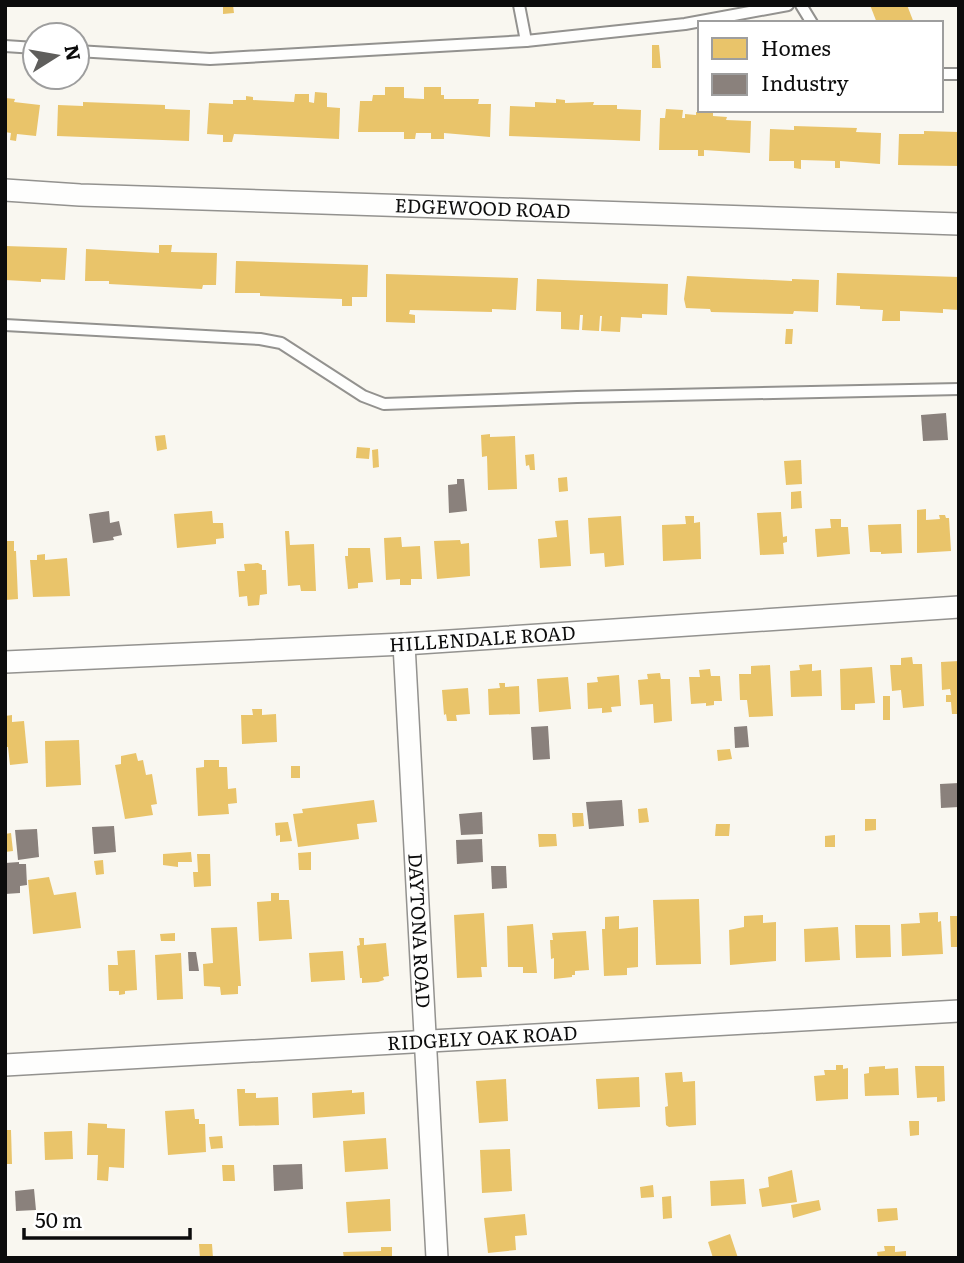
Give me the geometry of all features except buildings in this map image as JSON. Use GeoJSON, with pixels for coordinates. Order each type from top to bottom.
{"type":"FeatureCollection","features":[{"type":"Feature","properties":{"kind":"street","name":"EDGEWOOD ROAD"},"geometry":{"type":"LineString","coordinates":[[5,190],[107,196],[959,224]]}},
{"type":"Feature","properties":{"kind":"street","name":"HILLENDALE ROAD"},"geometry":{"type":"LineString","coordinates":[[5,662],[404,644],[959,607]]}},
{"type":"Feature","properties":{"kind":"street","name":"DAYTONA ROAD"},"geometry":{"type":"LineString","coordinates":[[404,644],[437,1258]]}},
{"type":"Feature","properties":{"kind":"street","name":"RIDGELY OAK ROAD"},"geometry":{"type":"LineString","coordinates":[[5,1065],[959,1011]]}},
{"type":"Feature","properties":{"kind":"lane"},"geometry":{"type":"LineString","coordinates":[[519,5],[526,41]]}},
{"type":"Feature","properties":{"kind":"lane"},"geometry":{"type":"LineString","coordinates":[[91,52],[210,58],[526,41],[685,23],[789,5]]}},
{"type":"Feature","properties":{"kind":"lane"},"geometry":{"type":"LineString","coordinates":[[801,5],[811,21]]}},
{"type":"Feature","properties":{"kind":"lane"},"geometry":{"type":"LineString","coordinates":[[5,325],[281,343],[363,396],[384,404],[959,389]]}}]}
